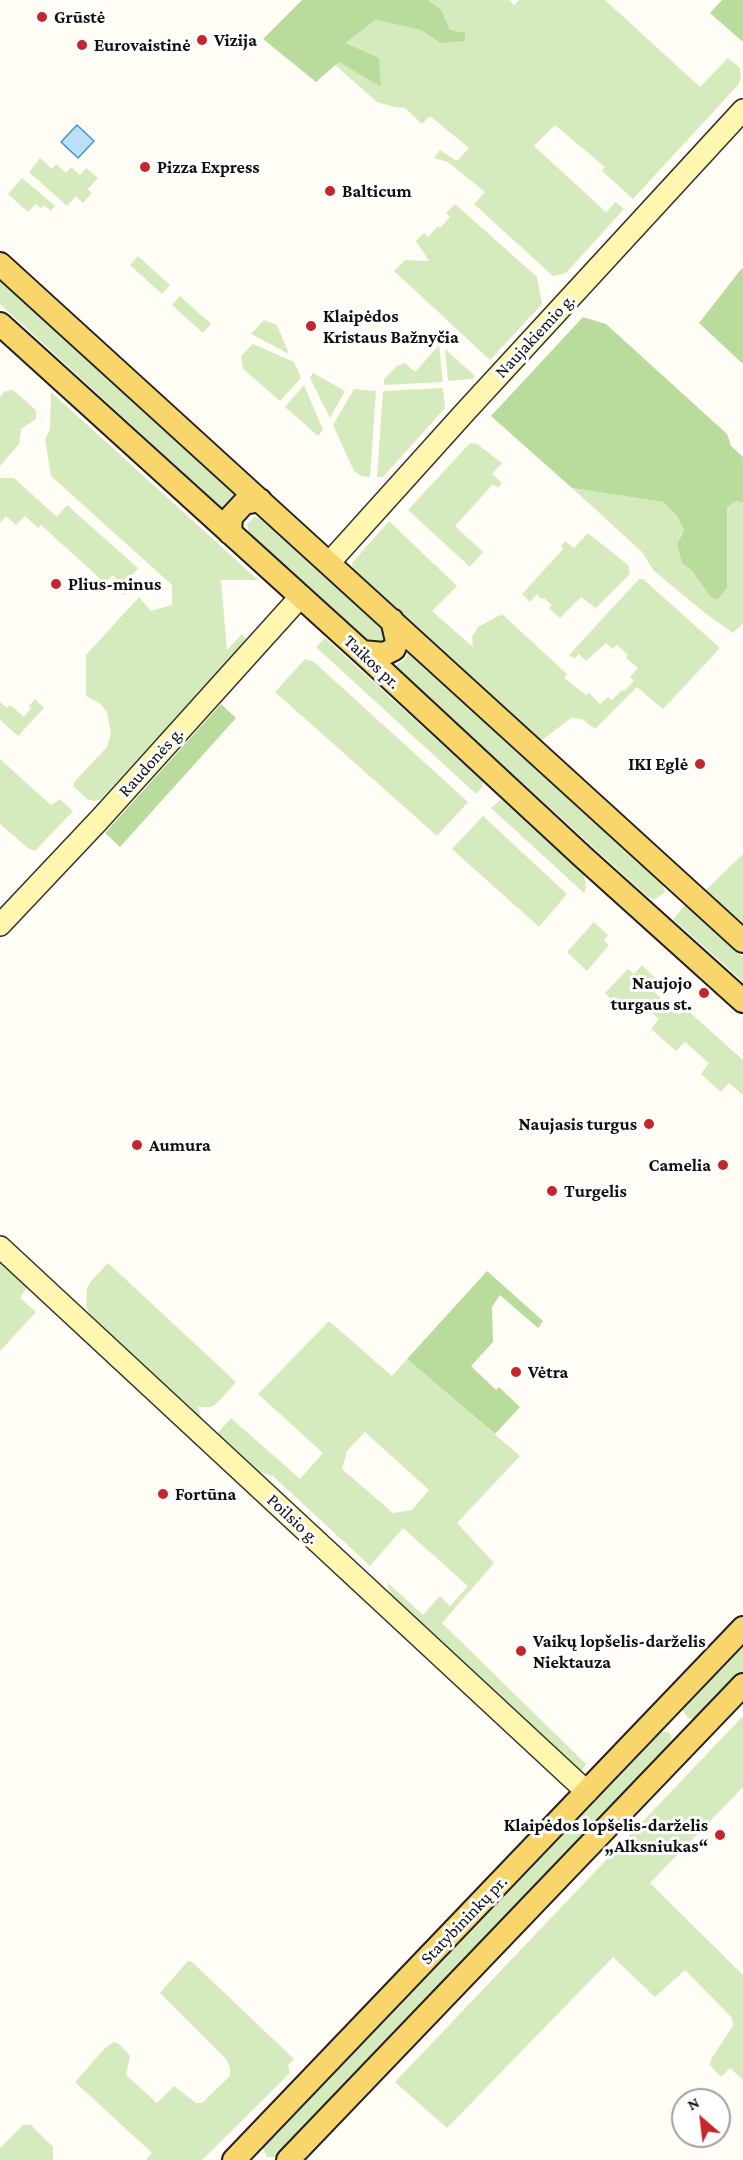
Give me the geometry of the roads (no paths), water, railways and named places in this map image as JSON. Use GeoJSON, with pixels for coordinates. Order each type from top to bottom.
{"type":"FeatureCollection","features":[{"type":"Feature","properties":{"kind":"main road"},"geometry":{"type":"LineString","coordinates":[[0,264],[743,941]]}},
{"type":"Feature","properties":{"kind":"main road","name":"Taikos pr."},"geometry":{"type":"LineString","coordinates":[[0,324],[743,1001]]}},
{"type":"Feature","properties":{"kind":"main road"},"geometry":{"type":"LineString","coordinates":[[230,533],[231,517],[244,503],[260,500]]}},
{"type":"Feature","properties":{"kind":"main road"},"geometry":{"type":"LineString","coordinates":[[362,652],[384,654],[394,649],[397,641],[392,621]]}},
{"type":"Feature","properties":{"kind":"main road","name":"Statybininkų pr."},"geometry":{"type":"LineString","coordinates":[[234,2160],[253,2151],[743,1628]]}},
{"type":"Feature","properties":{"kind":"main road"},"geometry":{"type":"LineString","coordinates":[[288,2160],[743,1685]]}},
{"type":"Feature","properties":{"kind":"main road"},"geometry":{"type":"LineString","coordinates":[[664,1712],[679,1719],[691,1738]]}},
{"type":"Feature","properties":{"kind":"street","name":"Naujakiemio g."},"geometry":{"type":"LineString","coordinates":[[329,563],[743,110]]}},
{"type":"Feature","properties":{"kind":"street","name":"Raudonės g."},"geometry":{"type":"LineString","coordinates":[[0,925],[100,819],[301,596]]}},
{"type":"Feature","properties":{"kind":"street","name":"Poilsio g."},"geometry":{"type":"LineString","coordinates":[[0,1247],[587,1792]]}},
{"type":"Feature","properties":{"kind":"water"},"geometry":{"type":"Polygon","coordinates":[[[77,125],[94,141],[78,158],[61,142],[77,125]]]}},
{"type":"Feature","properties":{"kind":"place","name":"Grūstė"},"geometry":{"type":"Point","coordinates":[42,17]}},
{"type":"Feature","properties":{"kind":"place","name":"Vizija"},"geometry":{"type":"Point","coordinates":[202,40]}},
{"type":"Feature","properties":{"kind":"place","name":"Eurovaistinė"},"geometry":{"type":"Point","coordinates":[82,45]}},
{"type":"Feature","properties":{"kind":"place","name":"Pizza Express"},"geometry":{"type":"Point","coordinates":[145,167]}},
{"type":"Feature","properties":{"kind":"place","name":"Balticum"},"geometry":{"type":"Point","coordinates":[330,191]}},
{"type":"Feature","properties":{"kind":"place","name":"Klaipėdos Kristaus Bažnyčia"},"geometry":{"type":"Point","coordinates":[311,326]}},
{"type":"Feature","properties":{"kind":"place","name":"Plius-minus"},"geometry":{"type":"Point","coordinates":[56,584]}},
{"type":"Feature","properties":{"kind":"place","name":"IKI Eglė"},"geometry":{"type":"Point","coordinates":[700,764]}},
{"type":"Feature","properties":{"kind":"place","name":"Naujojo turgaus st."},"geometry":{"type":"Point","coordinates":[704,993]}},
{"type":"Feature","properties":{"kind":"place","name":"Naujasis turgus"},"geometry":{"type":"Point","coordinates":[649,1124]}},
{"type":"Feature","properties":{"kind":"place","name":"Aumura"},"geometry":{"type":"Point","coordinates":[137,1145]}},
{"type":"Feature","properties":{"kind":"place","name":"Camelia"},"geometry":{"type":"Point","coordinates":[723,1165]}},
{"type":"Feature","properties":{"kind":"place","name":"Turgelis"},"geometry":{"type":"Point","coordinates":[552,1191]}},
{"type":"Feature","properties":{"kind":"place","name":"Vėtra"},"geometry":{"type":"Point","coordinates":[516,1372]}},
{"type":"Feature","properties":{"kind":"place","name":"Fortūna"},"geometry":{"type":"Point","coordinates":[163,1494]}},
{"type":"Feature","properties":{"kind":"place","name":"Vaikų lopšelis-darželis Niektauza"},"geometry":{"type":"Point","coordinates":[521,1651]}},
{"type":"Feature","properties":{"kind":"place","name":"Klaipėdos lopšelis-darželis „Alksniukas“"},"geometry":{"type":"Point","coordinates":[720,1835]}}]}
